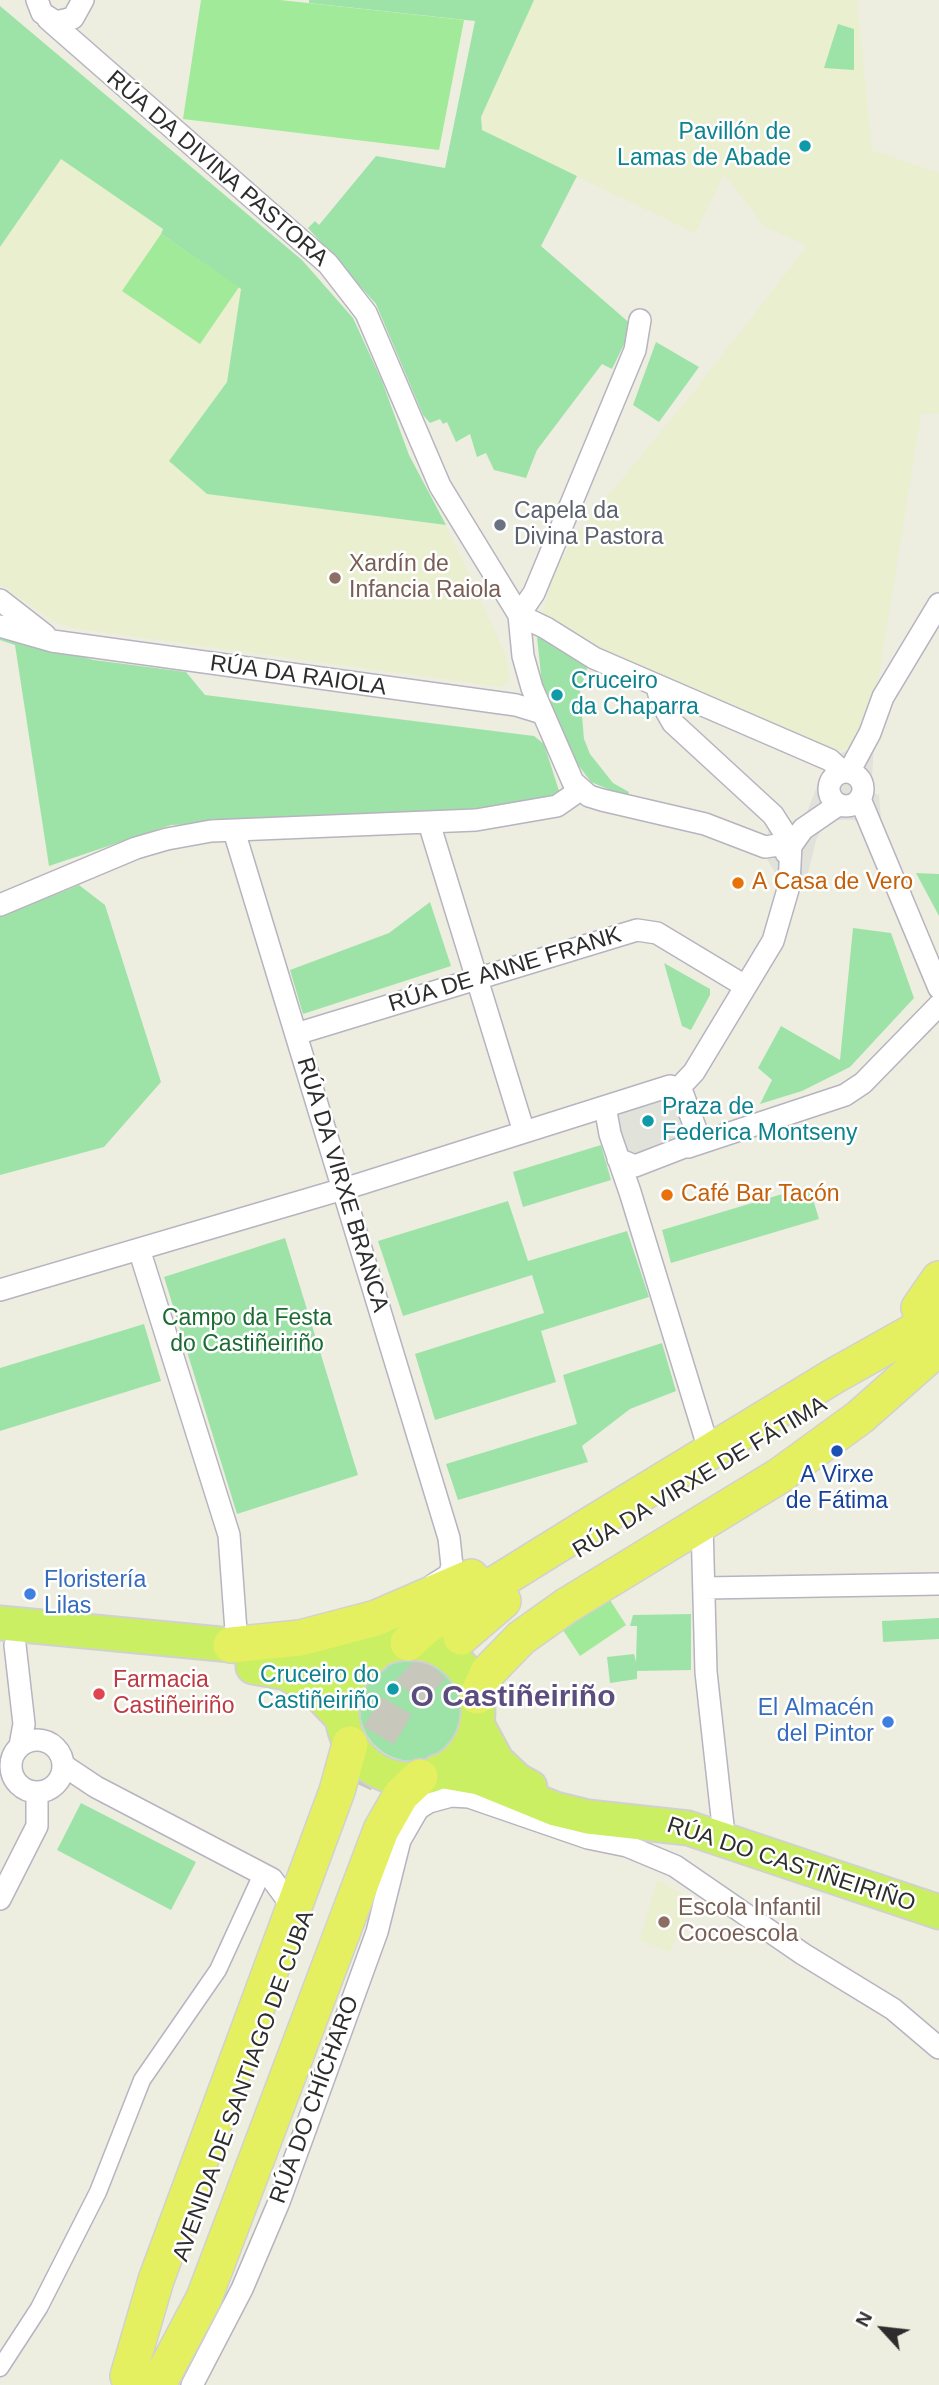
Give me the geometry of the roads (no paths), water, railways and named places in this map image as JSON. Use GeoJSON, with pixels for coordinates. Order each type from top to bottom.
{"type":"FeatureCollection","features":[{"type":"Feature","properties":{"kind":"highway"},"geometry":{"type":"LineString","coordinates":[[408,1643],[424,1629],[834,1376],[934,1309],[939,1279]]}},
{"type":"Feature","properties":{"kind":"highway","name":"RÚA DA VIRXE DE FÁTIMA"},"geometry":{"type":"LineString","coordinates":[[934,1309],[870,1373],[735,1460],[549,1569],[496,1606],[468,1644],[508,1623],[562,1586],[744,1475],[939,1345]]}},
{"type":"Feature","properties":{"kind":"highway"},"geometry":{"type":"LineString","coordinates":[[860,1417],[939,1345]]}},
{"type":"Feature","properties":{"kind":"highway"},"geometry":{"type":"LineString","coordinates":[[477,1710],[488,1672],[521,1638],[566,1606],[779,1476],[860,1417],[939,1367]]}},
{"type":"Feature","properties":{"kind":"highway"},"geometry":{"type":"LineString","coordinates":[[231,1645],[300,1638],[335,1630],[433,1596],[593,1523]]}},
{"type":"Feature","properties":{"kind":"highway"},"geometry":{"type":"LineString","coordinates":[[141,2383],[156,2280],[337,1791],[345,1729]]}},
{"type":"Feature","properties":{"kind":"highway"},"geometry":{"type":"LineString","coordinates":[[141,2383],[204,2298],[381,1830],[401,1795],[426,1786]]}},
{"type":"Feature","properties":{"kind":"highway","name":"AVENIDA DE SANTIAGO DE CUBA"},"geometry":{"type":"LineString","coordinates":[[141,2383],[163,2305],[365,1788]]}},
{"type":"Feature","properties":{"kind":"main road"},"geometry":{"type":"LineString","coordinates":[[3,1631],[231,1645],[284,1655],[373,1656]]}},
{"type":"Feature","properties":{"kind":"main road","name":"RÚA DO CASTIÑEIRIÑO"},"geometry":{"type":"LineString","coordinates":[[3,1631],[146,1655],[287,1673],[322,1697],[369,1765],[392,1776],[426,1786],[479,1778],[555,1809],[588,1817],[665,1823],[688,1828],[939,1912]]}},
{"type":"Feature","properties":{"kind":"main road"},"geometry":{"type":"LineString","coordinates":[[345,1729],[348,1682],[358,1667],[373,1656],[408,1643]]}},
{"type":"Feature","properties":{"kind":"main road","name":"RÚA DO CASTIÑEIRIÑO"},"geometry":{"type":"LineString","coordinates":[[408,1643],[436,1647],[457,1660],[472,1682],[488,1747],[506,1770],[542,1793],[606,1805],[673,1812],[939,1897]]}},
{"type":"Feature","properties":{"kind":"main road"},"geometry":{"type":"LineString","coordinates":[[426,1786],[459,1757],[477,1710]]}},
{"type":"Feature","properties":{"kind":"street"},"geometry":{"type":"LineString","coordinates":[[38,8],[65,21],[73,18],[83,3]]}},
{"type":"Feature","properties":{"kind":"street","name":"RÚA DA DIVINA PASTORA"},"geometry":{"type":"LineString","coordinates":[[83,3],[85,44],[90,58]]}},
{"type":"Feature","properties":{"kind":"street","name":"RÚA DA DIVINA PASTORA"},"geometry":{"type":"LineString","coordinates":[[38,8],[90,58],[328,264],[366,313],[440,486],[519,615],[523,656],[542,713],[565,771],[580,790]]}},
{"type":"Feature","properties":{"kind":"street"},"geometry":{"type":"LineString","coordinates":[[640,320],[635,350],[534,593],[519,615],[546,628],[594,658],[830,760],[870,827],[939,988]]}},
{"type":"Feature","properties":{"kind":"street","name":"RÚA DA RAIOLA"},"geometry":{"type":"LineString","coordinates":[[0,600],[52,640]]}},
{"type":"Feature","properties":{"kind":"street"},"geometry":{"type":"LineString","coordinates":[[0,905],[136,848],[211,831],[477,820],[556,806],[580,790],[602,800],[705,824],[765,847],[791,843],[847,790],[883,697],[939,604]]}},
{"type":"Feature","properties":{"kind":"street","name":"RÚA DA RAIOLA"},"geometry":{"type":"LineString","coordinates":[[0,626],[52,640],[516,705],[542,713]]}},
{"type":"Feature","properties":{"kind":"street"},"geometry":{"type":"LineString","coordinates":[[657,687],[661,702],[673,723],[773,815],[791,843],[789,886],[773,941],[682,1094]]}},
{"type":"Feature","properties":{"kind":"street"},"geometry":{"type":"LineString","coordinates":[[429,822],[524,1132]]}},
{"type":"Feature","properties":{"kind":"street","name":"RÚA DA VIRXE BRANCA"},"geometry":{"type":"LineString","coordinates":[[234,831],[453,1557],[449,1575],[439,1583],[353,1616],[335,1630]]}},
{"type":"Feature","properties":{"kind":"street","name":"RÚA DE ANNE FRANK"},"geometry":{"type":"LineString","coordinates":[[296,1034],[644,930],[657,933],[745,986]]}},
{"type":"Feature","properties":{"kind":"street"},"geometry":{"type":"LineString","coordinates":[[626,1169],[697,1142],[832,1101],[854,1090],[939,1005]]}},
{"type":"Feature","properties":{"kind":"street"},"geometry":{"type":"LineString","coordinates":[[0,1290],[343,1189],[575,1115],[608,1112],[670,1086],[682,1094],[697,1142]]}},
{"type":"Feature","properties":{"kind":"street"},"geometry":{"type":"LineString","coordinates":[[608,1112],[710,1453]]}},
{"type":"Feature","properties":{"kind":"street"},"geometry":{"type":"LineString","coordinates":[[139,1249],[229,1535],[236,1631],[231,1645]]}},
{"type":"Feature","properties":{"kind":"street"},"geometry":{"type":"LineString","coordinates":[[702,1524],[706,1672],[723,1826]]}},
{"type":"Feature","properties":{"kind":"street","name":"RÚA DA VIRXE BRANCA"},"geometry":{"type":"LineString","coordinates":[[449,1538],[461,1562],[471,1568],[498,1566]]}},
{"type":"Feature","properties":{"kind":"street"},"geometry":{"type":"LineString","coordinates":[[705,1588],[939,1584]]}},
{"type":"Feature","properties":{"kind":"street"},"geometry":{"type":"LineString","coordinates":[[3,1631],[24,1724],[18,1749],[7,1774],[21,1786],[52,1780],[96,1787],[267,1877],[286,1898],[291,1914]]}},
{"type":"Feature","properties":{"kind":"street"},"geometry":{"type":"LineString","coordinates":[[0,2368],[39,2308],[98,2192],[142,2080],[218,1970],[267,1877],[296,1866],[304,1854],[345,1729]]}},
{"type":"Feature","properties":{"kind":"street"},"geometry":{"type":"LineString","coordinates":[[0,1899],[37,1826],[52,1780],[57,1748],[18,1749]]}},
{"type":"Feature","properties":{"kind":"street","name":"RÚA DO CASTIÑEIRIÑO"},"geometry":{"type":"LineString","coordinates":[[426,1786],[429,1802],[451,1796],[469,1797],[588,1838],[627,1846],[675,1866],[803,1954],[893,2009],[939,2048]]}},
{"type":"Feature","properties":{"kind":"street","name":"RÚA DO CHÍCHARO"},"geometry":{"type":"LineString","coordinates":[[192,2385],[242,2289],[279,2202],[377,1932],[400,1840],[426,1786]]}},
{"type":"Feature","properties":{"kind":"tunnel"},"geometry":{"type":"LineString","coordinates":[[355,1783],[368,1754],[398,1703],[461,1637]]}},
{"type":"Feature","properties":{"kind":"place","name":"Pavillón de Lamas de Abade"},"geometry":{"type":"Point","coordinates":[805,146]}},
{"type":"Feature","properties":{"kind":"place","name":"Capela da Divina Pastora"},"geometry":{"type":"Point","coordinates":[500,525]}},
{"type":"Feature","properties":{"kind":"place","name":"Xardín de Infancia Raiola"},"geometry":{"type":"Point","coordinates":[335,578]}},
{"type":"Feature","properties":{"kind":"place","name":"Cruceiro da Chaparra"},"geometry":{"type":"Point","coordinates":[557,695]}},
{"type":"Feature","properties":{"kind":"place","name":"A Casa de Vero"},"geometry":{"type":"Point","coordinates":[738,883]}},
{"type":"Feature","properties":{"kind":"place","name":"Praza de Federica Montseny"},"geometry":{"type":"Point","coordinates":[648,1121]}},
{"type":"Feature","properties":{"kind":"place","name":"Café Bar Tacón"},"geometry":{"type":"Point","coordinates":[667,1195]}},
{"type":"Feature","properties":{"kind":"place","name":"A Virxe de Fátima"},"geometry":{"type":"Point","coordinates":[837,1451]}},
{"type":"Feature","properties":{"kind":"place","name":"Floristería Lilas"},"geometry":{"type":"Point","coordinates":[30,1594]}},
{"type":"Feature","properties":{"kind":"place","name":"Cruceiro do Castiñeiriño"},"geometry":{"type":"Point","coordinates":[393,1689]}},
{"type":"Feature","properties":{"kind":"place","name":"Farmacia Castiñeiriño"},"geometry":{"type":"Point","coordinates":[99,1694]}},
{"type":"Feature","properties":{"kind":"place","name":"El Almacén del Pintor"},"geometry":{"type":"Point","coordinates":[888,1722]}},
{"type":"Feature","properties":{"kind":"place","name":"Escola Infantil Cocoescola"},"geometry":{"type":"Point","coordinates":[664,1922]}},
{"type":"Feature","properties":{"kind":"district","name":"O Castiñeiriño"},"geometry":{"type":"Point","coordinates":[513,1698]}},
{"type":"Feature","properties":{"kind":"park label","name":"Campo da Festa do Castiñeiriño"},"geometry":{"type":"Point","coordinates":[247,1332]}}]}
